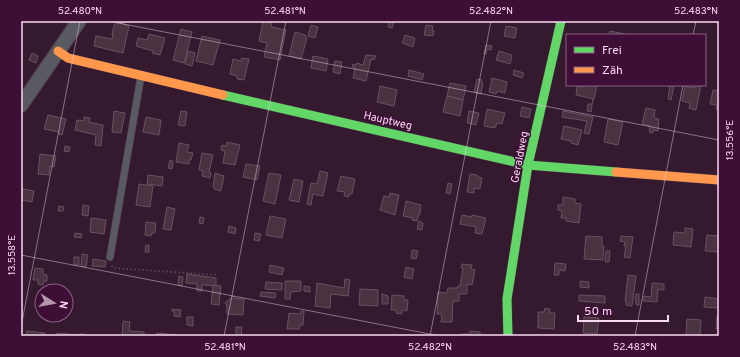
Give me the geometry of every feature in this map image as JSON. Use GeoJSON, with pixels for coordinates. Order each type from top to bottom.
{"type":"FeatureCollection","features":[{"type":"Feature","properties":{"kind":"street"},"geometry":{"type":"LineString","coordinates":[[21,105],[79,21]]}},
{"type":"Feature","properties":{"kind":"street","name":"Geraldweg"},"geometry":{"type":"LineString","coordinates":[[508,336],[507,299],[528,165],[561,21]]}},
{"type":"Feature","properties":{"kind":"street","name":"Hauptweg"},"geometry":{"type":"LineString","coordinates":[[58,51],[68,58],[141,76],[528,165],[719,180]]}},
{"type":"Feature","properties":{"kind":"lane"},"geometry":{"type":"LineString","coordinates":[[110,257],[141,76]]}},
{"type":"Feature","properties":{"kind":"path"},"geometry":{"type":"LineString","coordinates":[[110,257],[113,268],[218,275]]}},
{"type":"Feature","properties":{"kind":"building"},"geometry":{"type":"Polygon","coordinates":[[[263,21],[272,21],[271,27],[286,30],[280,60],[264,57],[267,43],[259,41],[263,21]]]}},
{"type":"Feature","properties":{"kind":"building"},"geometry":{"type":"Polygon","coordinates":[[[389,21],[394,22],[392,28],[388,27],[389,21]]]}},
{"type":"Feature","properties":{"kind":"building"},"geometry":{"type":"Polygon","coordinates":[[[118,22],[129,26],[123,53],[94,46],[96,36],[112,39],[114,25],[118,22]]]}},
{"type":"Feature","properties":{"kind":"building"},"geometry":{"type":"Polygon","coordinates":[[[311,25],[318,27],[315,38],[308,36],[311,25]]]}},
{"type":"Feature","properties":{"kind":"building"},"geometry":{"type":"Polygon","coordinates":[[[426,25],[433,26],[433,36],[424,35],[426,25]]]}},
{"type":"Feature","properties":{"kind":"building"},"geometry":{"type":"Polygon","coordinates":[[[506,26],[517,28],[515,38],[504,36],[506,26]]]}},
{"type":"Feature","properties":{"kind":"building"},"geometry":{"type":"Polygon","coordinates":[[[181,29],[192,32],[184,63],[173,60],[181,29]]]}},
{"type":"Feature","properties":{"kind":"building"},"geometry":{"type":"Polygon","coordinates":[[[610,31],[625,34],[609,34],[610,31]]]}},
{"type":"Feature","properties":{"kind":"building"},"geometry":{"type":"Polygon","coordinates":[[[295,32],[305,35],[307,38],[301,59],[289,56],[295,32]]]}},
{"type":"Feature","properties":{"kind":"building"},"geometry":{"type":"Polygon","coordinates":[[[149,34],[165,38],[160,55],[152,53],[153,51],[136,46],[138,38],[147,40],[149,34]]]}},
{"type":"Feature","properties":{"kind":"building"},"geometry":{"type":"Polygon","coordinates":[[[405,35],[415,38],[413,47],[402,43],[405,35]]]}},
{"type":"Feature","properties":{"kind":"building"},"geometry":{"type":"Polygon","coordinates":[[[202,36],[220,40],[213,65],[196,61],[202,36]]]}},
{"type":"Feature","properties":{"kind":"building"},"geometry":{"type":"Polygon","coordinates":[[[486,45],[492,46],[491,50],[487,49],[486,54],[484,54],[486,45]]]}},
{"type":"Feature","properties":{"kind":"building"},"geometry":{"type":"Polygon","coordinates":[[[188,51],[195,53],[192,66],[185,64],[188,51]]]}},
{"type":"Feature","properties":{"kind":"building"},"geometry":{"type":"Polygon","coordinates":[[[499,51],[512,55],[510,64],[496,60],[499,51]]]}},
{"type":"Feature","properties":{"kind":"building"},"geometry":{"type":"Polygon","coordinates":[[[32,53],[38,56],[36,63],[29,60],[32,53]]]}},
{"type":"Feature","properties":{"kind":"building"},"geometry":{"type":"Polygon","coordinates":[[[366,55],[376,56],[374,60],[371,59],[366,81],[353,78],[355,68],[352,67],[353,64],[356,65],[357,63],[363,65],[366,55]]]}},
{"type":"Feature","properties":{"kind":"building"},"geometry":{"type":"Polygon","coordinates":[[[313,56],[328,59],[326,71],[311,68],[313,56]]]}},
{"type":"Feature","properties":{"kind":"building"},"geometry":{"type":"Polygon","coordinates":[[[242,58],[249,59],[244,80],[237,79],[237,76],[230,74],[233,59],[241,61],[242,58]]]}},
{"type":"Feature","properties":{"kind":"building"},"geometry":{"type":"Polygon","coordinates":[[[335,61],[342,62],[340,74],[333,72],[335,61]]]}},
{"type":"Feature","properties":{"kind":"building"},"geometry":{"type":"Polygon","coordinates":[[[409,70],[424,74],[422,80],[408,76],[409,70]]]}},
{"type":"Feature","properties":{"kind":"building"},"geometry":{"type":"Polygon","coordinates":[[[514,70],[524,73],[522,78],[513,75],[514,70]]]}},
{"type":"Feature","properties":{"kind":"building"},"geometry":{"type":"Polygon","coordinates":[[[492,78],[507,82],[505,93],[497,91],[496,94],[489,92],[492,78]]]}},
{"type":"Feature","properties":{"kind":"building"},"geometry":{"type":"Polygon","coordinates":[[[477,79],[482,80],[481,82],[483,83],[481,94],[474,92],[477,79]]]}},
{"type":"Feature","properties":{"kind":"building"},"geometry":{"type":"Polygon","coordinates":[[[450,83],[466,86],[463,100],[447,96],[450,83]]]}},
{"type":"Feature","properties":{"kind":"building"},"geometry":{"type":"Polygon","coordinates":[[[380,86],[397,90],[394,106],[377,102],[380,86]]]}},
{"type":"Feature","properties":{"kind":"building"},"geometry":{"type":"Polygon","coordinates":[[[577,86],[597,86],[594,99],[576,95],[577,86]]]}},
{"type":"Feature","properties":{"kind":"building"},"geometry":{"type":"Polygon","coordinates":[[[670,86],[674,86],[671,100],[668,99],[670,86]]]}},
{"type":"Feature","properties":{"kind":"building"},"geometry":{"type":"Polygon","coordinates":[[[685,86],[695,88],[696,86],[701,86],[696,110],[689,108],[690,103],[682,101],[685,86]]]}},
{"type":"Feature","properties":{"kind":"building"},"geometry":{"type":"Polygon","coordinates":[[[713,90],[719,91],[719,109],[716,109],[717,105],[710,104],[713,90]]]}},
{"type":"Feature","properties":{"kind":"building"},"geometry":{"type":"Polygon","coordinates":[[[447,96],[463,100],[460,116],[443,112],[447,96]]]}},
{"type":"Feature","properties":{"kind":"building"},"geometry":{"type":"Polygon","coordinates":[[[593,99],[591,112],[587,111],[588,104],[592,104],[593,99]]]}},
{"type":"Feature","properties":{"kind":"building"},"geometry":{"type":"Polygon","coordinates":[[[522,107],[531,109],[529,118],[520,116],[522,107]]]}},
{"type":"Feature","properties":{"kind":"building"},"geometry":{"type":"Polygon","coordinates":[[[646,108],[655,110],[654,118],[659,119],[658,131],[653,130],[653,133],[649,132],[650,126],[642,124],[646,108]]]}},
{"type":"Feature","properties":{"kind":"building"},"geometry":{"type":"Polygon","coordinates":[[[487,109],[505,113],[502,124],[497,123],[495,128],[484,126],[487,109]]]}},
{"type":"Feature","properties":{"kind":"building"},"geometry":{"type":"Polygon","coordinates":[[[114,111],[125,113],[121,133],[112,132],[114,111]]]}},
{"type":"Feature","properties":{"kind":"building"},"geometry":{"type":"Polygon","coordinates":[[[181,111],[187,112],[185,126],[178,125],[181,111]]]}},
{"type":"Feature","properties":{"kind":"building"},"geometry":{"type":"Polygon","coordinates":[[[469,111],[479,113],[476,125],[467,123],[469,111]]]}},
{"type":"Feature","properties":{"kind":"building"},"geometry":{"type":"Polygon","coordinates":[[[563,111],[593,117],[589,134],[584,133],[587,121],[562,117],[563,111]]]}},
{"type":"Feature","properties":{"kind":"building"},"geometry":{"type":"Polygon","coordinates":[[[48,115],[66,119],[62,135],[59,134],[59,132],[44,129],[48,115]]]}},
{"type":"Feature","properties":{"kind":"building"},"geometry":{"type":"Polygon","coordinates":[[[84,117],[90,118],[89,122],[103,125],[101,146],[95,145],[96,135],[75,130],[77,120],[84,121],[84,117]]]}},
{"type":"Feature","properties":{"kind":"building"},"geometry":{"type":"Polygon","coordinates":[[[146,117],[161,120],[159,135],[143,132],[146,117]]]}},
{"type":"Feature","properties":{"kind":"building"},"geometry":{"type":"Polygon","coordinates":[[[608,119],[623,122],[618,145],[604,142],[608,119]]]}},
{"type":"Feature","properties":{"kind":"building"},"geometry":{"type":"Polygon","coordinates":[[[564,126],[582,130],[578,145],[571,143],[571,141],[561,139],[564,126]]]}},
{"type":"Feature","properties":{"kind":"building"},"geometry":{"type":"Polygon","coordinates":[[[227,142],[240,145],[235,165],[223,163],[225,151],[221,150],[222,145],[226,146],[227,142]]]}},
{"type":"Feature","properties":{"kind":"building"},"geometry":{"type":"Polygon","coordinates":[[[179,143],[189,145],[187,152],[193,153],[189,164],[176,162],[179,143]]]}},
{"type":"Feature","properties":{"kind":"building"},"geometry":{"type":"Polygon","coordinates":[[[65,146],[70,147],[69,152],[64,151],[65,146]]]}},
{"type":"Feature","properties":{"kind":"building"},"geometry":{"type":"Polygon","coordinates":[[[202,153],[213,155],[209,172],[211,173],[210,178],[202,176],[203,171],[199,170],[202,153]]]}},
{"type":"Feature","properties":{"kind":"building"},"geometry":{"type":"Polygon","coordinates":[[[40,154],[56,156],[54,167],[50,166],[49,175],[38,174],[40,154]]]}},
{"type":"Feature","properties":{"kind":"building"},"geometry":{"type":"Polygon","coordinates":[[[170,160],[173,161],[172,169],[168,168],[170,160]]]}},
{"type":"Feature","properties":{"kind":"building"},"geometry":{"type":"Polygon","coordinates":[[[246,164],[260,166],[257,180],[243,177],[246,164]]]}},
{"type":"Feature","properties":{"kind":"building"},"geometry":{"type":"Polygon","coordinates":[[[320,171],[328,173],[323,196],[313,194],[311,205],[307,204],[311,183],[317,184],[320,171]]]}},
{"type":"Feature","properties":{"kind":"building"},"geometry":{"type":"Polygon","coordinates":[[[215,173],[224,176],[221,191],[214,189],[213,187],[215,173]]]}},
{"type":"Feature","properties":{"kind":"building"},"geometry":{"type":"Polygon","coordinates":[[[269,173],[281,175],[275,204],[263,201],[269,173]]]}},
{"type":"Feature","properties":{"kind":"building"},"geometry":{"type":"Polygon","coordinates":[[[470,174],[477,175],[478,177],[482,178],[480,189],[474,188],[474,193],[467,192],[470,174]]]}},
{"type":"Feature","properties":{"kind":"building"},"geometry":{"type":"Polygon","coordinates":[[[148,175],[163,177],[162,186],[147,184],[148,175]]]}},
{"type":"Feature","properties":{"kind":"building"},"geometry":{"type":"Polygon","coordinates":[[[341,176],[355,179],[352,194],[349,194],[349,197],[344,196],[345,192],[337,191],[341,176]]]}},
{"type":"Feature","properties":{"kind":"building"},"geometry":{"type":"Polygon","coordinates":[[[294,179],[303,181],[299,202],[289,200],[294,179]]]}},
{"type":"Feature","properties":{"kind":"building"},"geometry":{"type":"Polygon","coordinates":[[[448,183],[452,184],[450,194],[446,193],[448,183]]]}},
{"type":"Feature","properties":{"kind":"building"},"geometry":{"type":"Polygon","coordinates":[[[139,184],[153,186],[150,207],[136,205],[139,184]]]}},
{"type":"Feature","properties":{"kind":"building"},"geometry":{"type":"Polygon","coordinates":[[[23,189],[34,191],[32,202],[21,200],[23,189]]]}},
{"type":"Feature","properties":{"kind":"building"},"geometry":{"type":"Polygon","coordinates":[[[390,193],[399,195],[395,215],[380,210],[384,196],[389,197],[390,193]]]}},
{"type":"Feature","properties":{"kind":"building"},"geometry":{"type":"Polygon","coordinates":[[[563,197],[575,199],[575,203],[581,204],[579,223],[566,221],[566,218],[561,218],[562,211],[558,210],[558,205],[563,205],[563,197]]]}},
{"type":"Feature","properties":{"kind":"building"},"geometry":{"type":"Polygon","coordinates":[[[406,201],[421,205],[420,214],[417,221],[412,220],[413,218],[403,216],[406,201]]]}},
{"type":"Feature","properties":{"kind":"building"},"geometry":{"type":"Polygon","coordinates":[[[83,205],[89,206],[88,216],[82,215],[83,205]]]}},
{"type":"Feature","properties":{"kind":"building"},"geometry":{"type":"Polygon","coordinates":[[[59,206],[64,207],[63,211],[58,211],[59,206]]]}},
{"type":"Feature","properties":{"kind":"building"},"geometry":{"type":"Polygon","coordinates":[[[167,207],[175,209],[171,230],[163,229],[167,207]]]}},
{"type":"Feature","properties":{"kind":"building"},"geometry":{"type":"Polygon","coordinates":[[[462,215],[472,217],[472,215],[486,218],[482,234],[475,233],[476,227],[460,224],[462,215]]]}},
{"type":"Feature","properties":{"kind":"building"},"geometry":{"type":"Polygon","coordinates":[[[270,216],[286,219],[282,238],[266,235],[270,216]]]}},
{"type":"Feature","properties":{"kind":"building"},"geometry":{"type":"Polygon","coordinates":[[[200,217],[204,218],[203,224],[199,223],[200,217]]]}},
{"type":"Feature","properties":{"kind":"building"},"geometry":{"type":"Polygon","coordinates":[[[91,218],[106,220],[104,234],[90,232],[91,218]]]}},
{"type":"Feature","properties":{"kind":"building"},"geometry":{"type":"Polygon","coordinates":[[[419,221],[423,223],[422,230],[417,229],[419,221]]]}},
{"type":"Feature","properties":{"kind":"building"},"geometry":{"type":"Polygon","coordinates":[[[146,222],[156,223],[155,233],[152,233],[151,236],[145,235],[146,222]]]}},
{"type":"Feature","properties":{"kind":"building"},"geometry":{"type":"Polygon","coordinates":[[[229,226],[236,228],[235,234],[228,232],[229,226]]]}},
{"type":"Feature","properties":{"kind":"building"},"geometry":{"type":"Polygon","coordinates":[[[685,228],[693,229],[691,247],[673,245],[674,232],[685,233],[685,228]]]}},
{"type":"Feature","properties":{"kind":"building"},"geometry":{"type":"Polygon","coordinates":[[[75,233],[82,234],[81,238],[74,237],[75,233]]]}},
{"type":"Feature","properties":{"kind":"building"},"geometry":{"type":"Polygon","coordinates":[[[255,233],[261,234],[259,241],[254,240],[255,233]]]}},
{"type":"Feature","properties":{"kind":"building"},"geometry":{"type":"Polygon","coordinates":[[[707,235],[719,236],[718,252],[705,251],[707,235]]]}},
{"type":"Feature","properties":{"kind":"building"},"geometry":{"type":"Polygon","coordinates":[[[586,236],[602,237],[602,246],[604,246],[603,260],[584,259],[586,236]]]}},
{"type":"Feature","properties":{"kind":"building"},"geometry":{"type":"Polygon","coordinates":[[[621,236],[633,237],[630,258],[624,257],[626,246],[624,246],[625,242],[620,241],[621,236]]]}},
{"type":"Feature","properties":{"kind":"building"},"geometry":{"type":"Polygon","coordinates":[[[146,245],[149,245],[149,252],[145,252],[146,245]]]}},
{"type":"Feature","properties":{"kind":"building"},"geometry":{"type":"Polygon","coordinates":[[[412,250],[418,251],[416,259],[411,258],[412,250]]]}},
{"type":"Feature","properties":{"kind":"building"},"geometry":{"type":"Polygon","coordinates":[[[606,251],[610,251],[609,262],[605,262],[606,251]]]}},
{"type":"Feature","properties":{"kind":"building"},"geometry":{"type":"Polygon","coordinates":[[[82,254],[88,255],[86,267],[81,266],[82,254]]]}},
{"type":"Feature","properties":{"kind":"building"},"geometry":{"type":"Polygon","coordinates":[[[74,257],[79,257],[79,265],[74,265],[74,257]]]}},
{"type":"Feature","properties":{"kind":"building"},"geometry":{"type":"Polygon","coordinates":[[[93,259],[106,261],[105,267],[92,266],[93,259]]]}},
{"type":"Feature","properties":{"kind":"building"},"geometry":{"type":"Polygon","coordinates":[[[555,263],[566,264],[565,271],[559,270],[559,275],[554,275],[555,263]]]}},
{"type":"Feature","properties":{"kind":"building"},"geometry":{"type":"Polygon","coordinates":[[[462,264],[472,265],[471,269],[475,270],[472,285],[467,284],[467,294],[459,294],[459,301],[453,301],[452,322],[441,322],[442,314],[437,314],[438,292],[447,293],[448,288],[457,288],[460,286],[463,268],[461,268],[462,264]]]}},
{"type":"Feature","properties":{"kind":"building"},"geometry":{"type":"Polygon","coordinates":[[[270,265],[284,268],[282,275],[269,272],[270,265]]]}},
{"type":"Feature","properties":{"kind":"building"},"geometry":{"type":"Polygon","coordinates":[[[406,267],[414,269],[412,279],[404,277],[406,267]]]}},
{"type":"Feature","properties":{"kind":"building"},"geometry":{"type":"Polygon","coordinates":[[[35,268],[43,269],[43,274],[47,275],[47,281],[44,281],[44,283],[38,283],[38,280],[33,280],[35,268]]]}},
{"type":"Feature","properties":{"kind":"building"},"geometry":{"type":"Polygon","coordinates":[[[187,274],[216,278],[216,286],[202,285],[202,291],[197,291],[197,284],[186,283],[187,274]]]}},
{"type":"Feature","properties":{"kind":"building"},"geometry":{"type":"Polygon","coordinates":[[[628,275],[636,276],[632,306],[626,305],[625,301],[628,275]]]}},
{"type":"Feature","properties":{"kind":"building"},"geometry":{"type":"Polygon","coordinates":[[[179,276],[183,277],[182,286],[178,285],[179,276]]]}},
{"type":"Feature","properties":{"kind":"building"},"geometry":{"type":"Polygon","coordinates":[[[345,279],[350,280],[348,296],[331,294],[330,308],[315,306],[317,283],[344,288],[345,279]]]}},
{"type":"Feature","properties":{"kind":"building"},"geometry":{"type":"Polygon","coordinates":[[[285,281],[301,281],[301,291],[291,292],[290,299],[285,299],[285,281]]]}},
{"type":"Feature","properties":{"kind":"building"},"geometry":{"type":"Polygon","coordinates":[[[580,281],[589,282],[589,288],[580,287],[580,281]]]}},
{"type":"Feature","properties":{"kind":"building"},"geometry":{"type":"Polygon","coordinates":[[[266,282],[282,283],[282,290],[265,289],[266,282]]]}},
{"type":"Feature","properties":{"kind":"building"},"geometry":{"type":"Polygon","coordinates":[[[652,283],[664,284],[664,290],[658,289],[657,302],[643,301],[644,296],[651,297],[652,283]]]}},
{"type":"Feature","properties":{"kind":"building"},"geometry":{"type":"Polygon","coordinates":[[[213,285],[221,286],[219,305],[211,304],[213,285]]]}},
{"type":"Feature","properties":{"kind":"building"},"geometry":{"type":"Polygon","coordinates":[[[304,286],[310,287],[310,292],[304,291],[304,286]]]}},
{"type":"Feature","properties":{"kind":"building"},"geometry":{"type":"Polygon","coordinates":[[[360,289],[378,290],[378,306],[359,305],[360,289]]]}},
{"type":"Feature","properties":{"kind":"building"},"geometry":{"type":"Polygon","coordinates":[[[261,292],[276,293],[275,298],[260,296],[261,292]]]}},
{"type":"Feature","properties":{"kind":"building"},"geometry":{"type":"Polygon","coordinates":[[[382,294],[388,296],[388,304],[382,304],[382,294]]]}},
{"type":"Feature","properties":{"kind":"building"},"geometry":{"type":"Polygon","coordinates":[[[636,294],[639,294],[639,305],[636,305],[635,302],[636,294]]]}},
{"type":"Feature","properties":{"kind":"building"},"geometry":{"type":"Polygon","coordinates":[[[392,295],[404,296],[404,300],[408,300],[407,311],[402,310],[402,314],[396,313],[396,310],[391,310],[392,295]]]}},
{"type":"Feature","properties":{"kind":"building"},"geometry":{"type":"Polygon","coordinates":[[[579,295],[605,296],[605,303],[579,301],[579,295]]]}},
{"type":"Feature","properties":{"kind":"building"},"geometry":{"type":"Polygon","coordinates":[[[233,296],[234,298],[244,299],[243,315],[227,314],[227,306],[225,303],[233,296]]]}},
{"type":"Feature","properties":{"kind":"building"},"geometry":{"type":"Polygon","coordinates":[[[705,297],[719,299],[718,308],[704,307],[705,297]]]}},
{"type":"Feature","properties":{"kind":"building"},"geometry":{"type":"Polygon","coordinates":[[[545,308],[550,309],[550,313],[555,313],[554,329],[538,328],[538,312],[544,312],[545,308]]]}},
{"type":"Feature","properties":{"kind":"building"},"geometry":{"type":"Polygon","coordinates":[[[172,309],[181,310],[180,317],[174,316],[174,311],[172,311],[172,309]]]}},
{"type":"Feature","properties":{"kind":"building"},"geometry":{"type":"Polygon","coordinates":[[[301,311],[304,311],[303,325],[300,325],[299,329],[287,329],[289,313],[300,314],[301,311]]]}},
{"type":"Feature","properties":{"kind":"building"},"geometry":{"type":"Polygon","coordinates":[[[717,316],[719,316],[719,329],[716,329],[717,316]]]}},
{"type":"Feature","properties":{"kind":"building"},"geometry":{"type":"Polygon","coordinates":[[[187,317],[193,317],[193,326],[187,325],[187,317]]]}},
{"type":"Feature","properties":{"kind":"building"},"geometry":{"type":"Polygon","coordinates":[[[584,317],[599,318],[597,334],[583,333],[584,317]]]}},
{"type":"Feature","properties":{"kind":"building"},"geometry":{"type":"Polygon","coordinates":[[[687,319],[701,320],[700,336],[686,335],[687,319]]]}},
{"type":"Feature","properties":{"kind":"building"},"geometry":{"type":"Polygon","coordinates":[[[123,321],[130,322],[129,331],[144,332],[144,336],[122,336],[123,321]]]}},
{"type":"Feature","properties":{"kind":"building"},"geometry":{"type":"Polygon","coordinates":[[[236,327],[242,327],[241,336],[236,336],[236,327]]]}},
{"type":"Feature","properties":{"kind":"building"},"geometry":{"type":"Polygon","coordinates":[[[27,331],[45,333],[44,336],[26,336],[27,331]]]}},
{"type":"Feature","properties":{"kind":"building"},"geometry":{"type":"Polygon","coordinates":[[[470,331],[480,332],[480,336],[461,336],[461,334],[470,334],[470,331]]]}},
{"type":"Feature","properties":{"kind":"building"},"geometry":{"type":"Polygon","coordinates":[[[57,333],[84,334],[84,336],[57,336],[57,333]]]}},
{"type":"Feature","properties":{"kind":"building"},"geometry":{"type":"Polygon","coordinates":[[[157,333],[177,335],[177,336],[157,336],[157,333]]]}},
{"type":"Feature","properties":{"kind":"traffic: fast"},"geometry":{"type":"LineString","coordinates":[[508,336],[507,299],[528,165],[561,21]]}},
{"type":"Feature","properties":{"kind":"traffic: fast"},"geometry":{"type":"LineString","coordinates":[[223,95],[528,165],[616,172]]}},
{"type":"Feature","properties":{"kind":"traffic: slow"},"geometry":{"type":"LineString","coordinates":[[58,51],[68,58],[223,95]]}},
{"type":"Feature","properties":{"kind":"traffic: slow"},"geometry":{"type":"LineString","coordinates":[[616,172],[719,180]]}}]}
